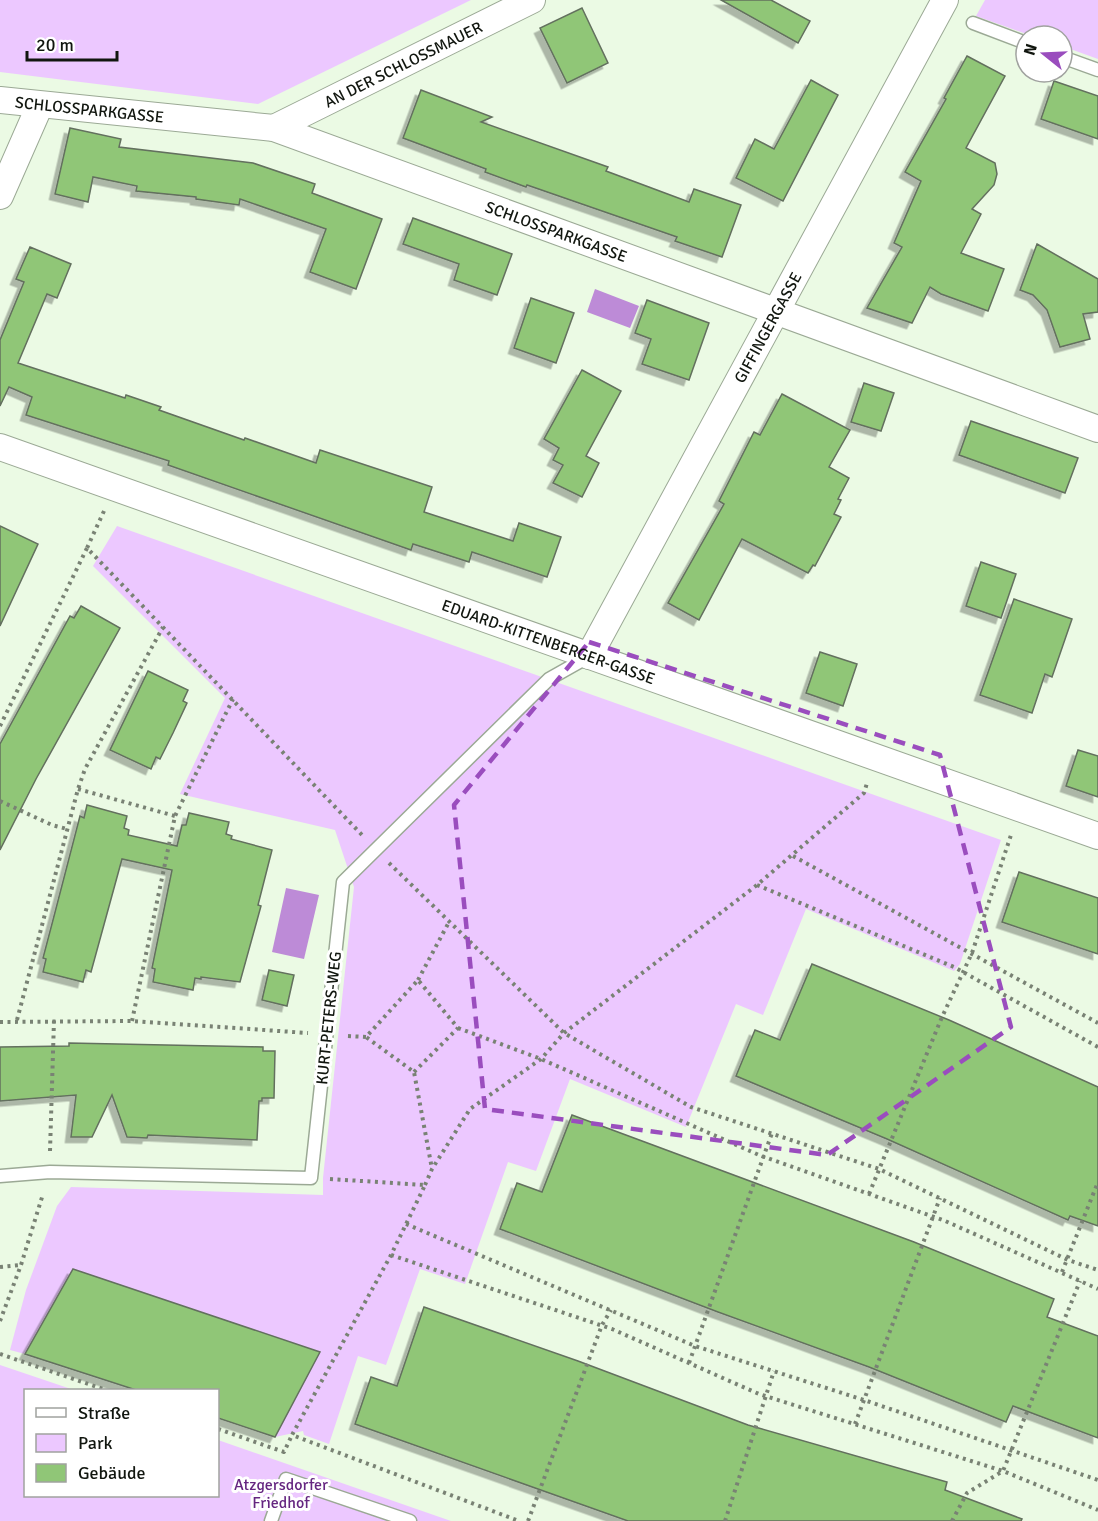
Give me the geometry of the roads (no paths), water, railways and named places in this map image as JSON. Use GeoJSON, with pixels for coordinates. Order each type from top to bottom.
{"type":"FeatureCollection","features":[{"type":"Feature","properties":{"kind":"street","name":"AN DER SCHLOSSMAUER"},"geometry":{"type":"LineString","coordinates":[[274,128],[532,0]]}},
{"type":"Feature","properties":{"kind":"street","name":"GIFFINGERGASSE"},"geometry":{"type":"LineString","coordinates":[[589,656],[945,0]]}},
{"type":"Feature","properties":{"kind":"street","name":"SCHLOSSPARKGASSE"},"geometry":{"type":"LineString","coordinates":[[0,100],[274,128],[1098,429]]}},
{"type":"Feature","properties":{"kind":"street"},"geometry":{"type":"LineString","coordinates":[[0,196],[40,105]]}},
{"type":"Feature","properties":{"kind":"street","name":"EDUARD-KITTENBERGER-GASSE"},"geometry":{"type":"LineString","coordinates":[[0,447],[1098,836]]}},
{"type":"Feature","properties":{"kind":"lane"},"geometry":{"type":"LineString","coordinates":[[973,23],[1014,38]]}},
{"type":"Feature","properties":{"kind":"lane"},"geometry":{"type":"LineString","coordinates":[[1074,61],[1098,70]]}},
{"type":"Feature","properties":{"kind":"lane","name":"KURT-PETERS-WEG"},"geometry":{"type":"LineString","coordinates":[[0,1176],[50,1172],[311,1178],[343,882],[549,679],[589,656]]}},
{"type":"Feature","properties":{"kind":"lane"},"geometry":{"type":"LineString","coordinates":[[271,1521],[286,1479],[410,1521]]}},
{"type":"Feature","properties":{"kind":"park label","name":"Atzgersdorfer Friedhof"},"geometry":{"type":"Point","coordinates":[281,1493]}}]}
